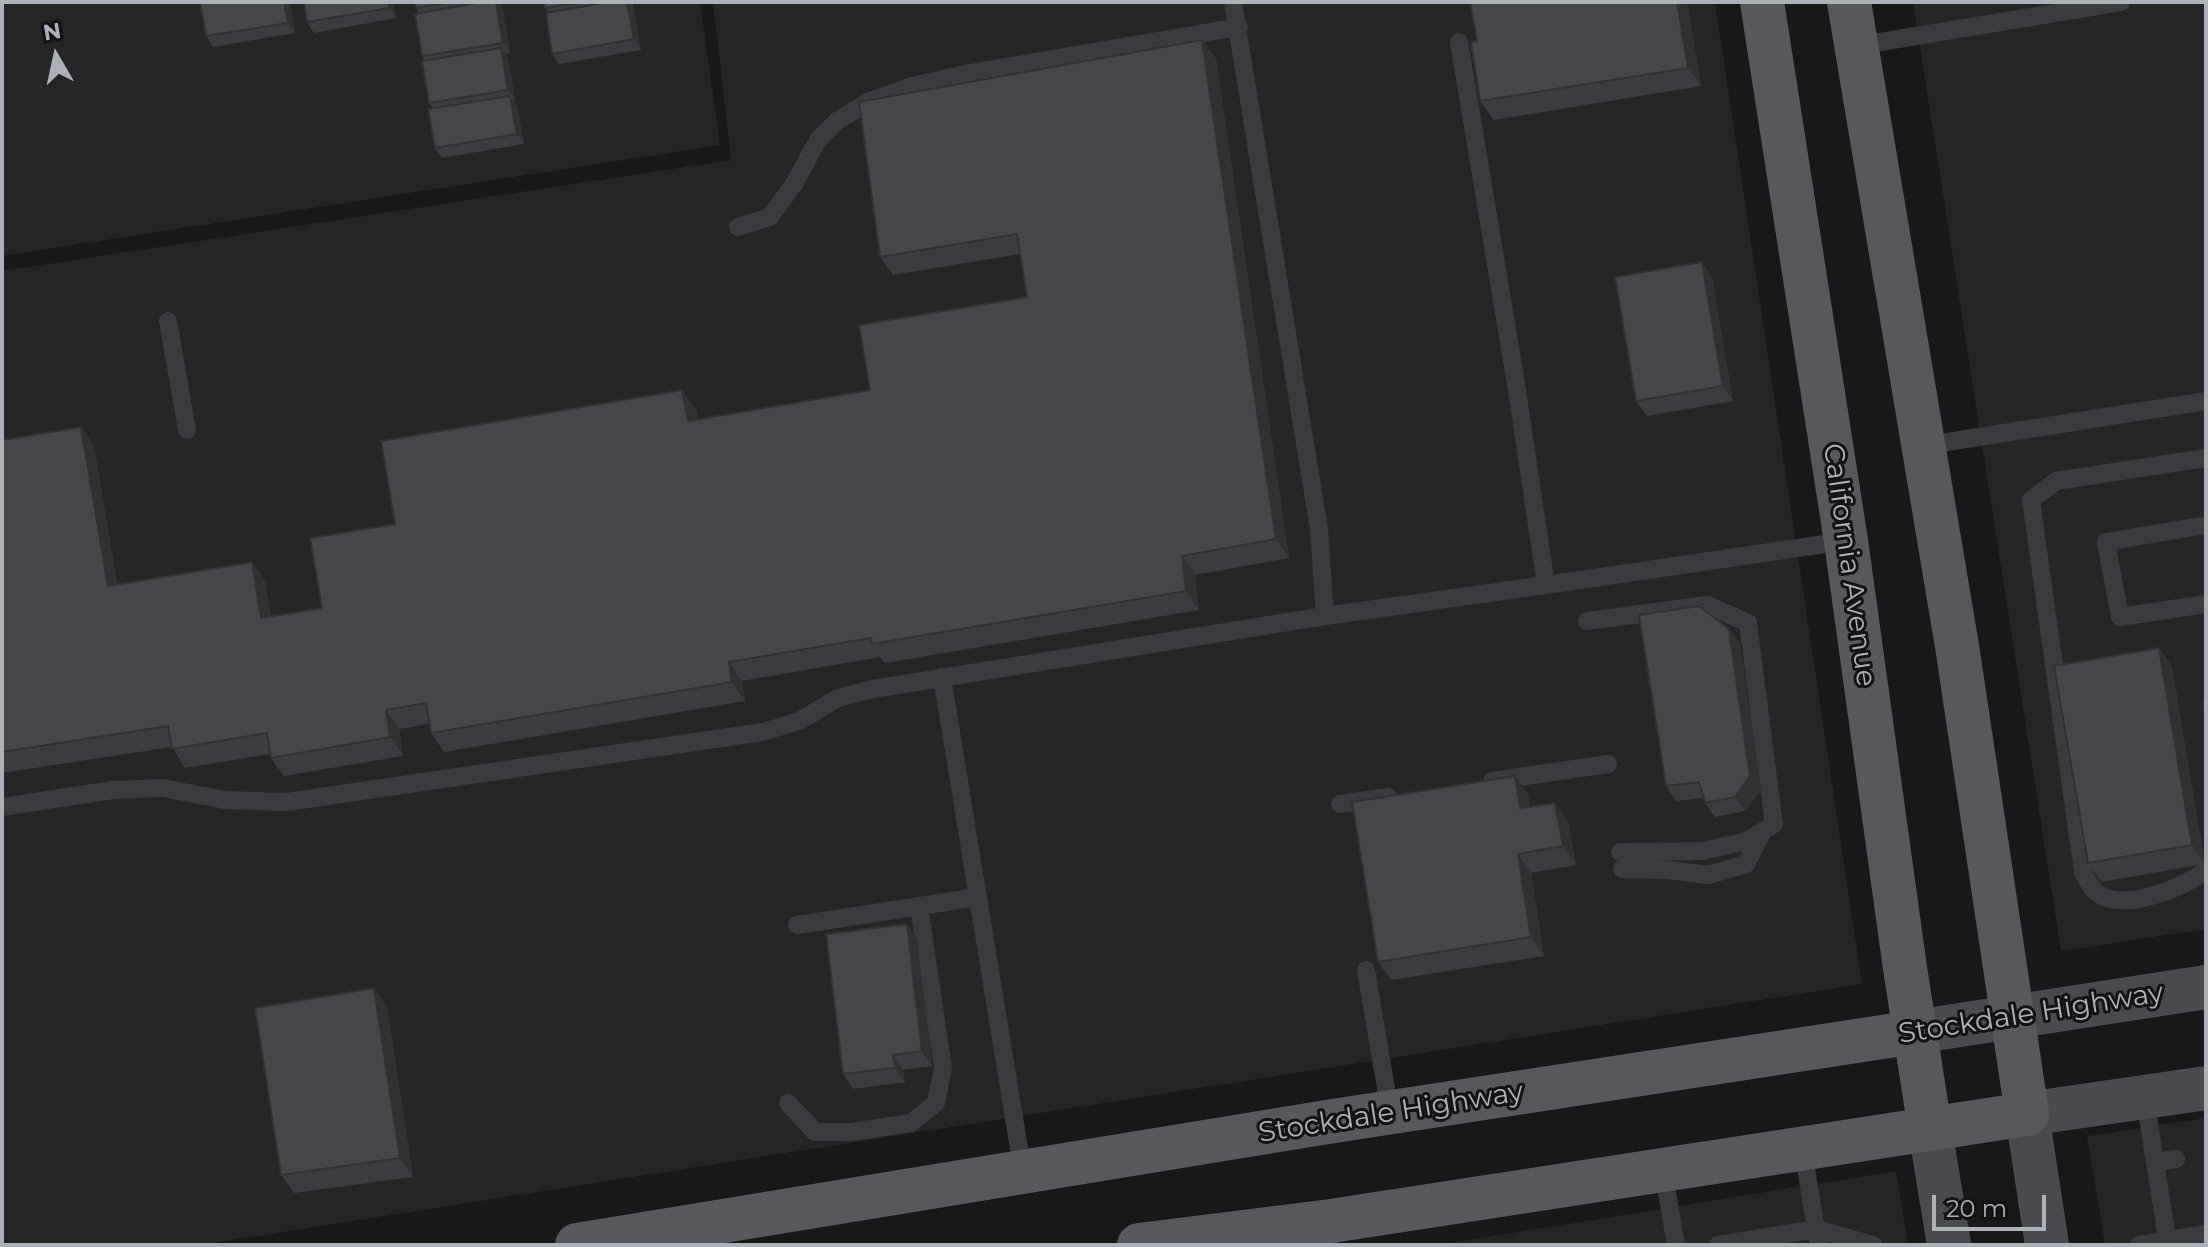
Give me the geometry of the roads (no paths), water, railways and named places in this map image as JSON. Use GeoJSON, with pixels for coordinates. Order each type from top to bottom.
{"type":"FeatureCollection","features":[{"type":"Feature","properties":{"kind":"main road","name":"California Avenue"},"geometry":{"type":"LineString","coordinates":[[1762,2],[1846,541],[1930,1129]]}},
{"type":"Feature","properties":{"kind":"main road"},"geometry":{"type":"LineString","coordinates":[[1849,2],[1955,631],[2047,1245]]}},
{"type":"Feature","properties":{"kind":"main road","name":"Stockdale Highway"},"geometry":{"type":"LineString","coordinates":[[577,1245],[1390,1112],[2206,987]]}},
{"type":"Feature","properties":{"kind":"main road"},"geometry":{"type":"LineString","coordinates":[[1139,1245],[1331,1221],[2206,1088]]}},
{"type":"Feature","properties":{"kind":"main road"},"geometry":{"type":"LineString","coordinates":[[1930,1129],[1949,1245]]}},
{"type":"Feature","properties":{"kind":"lane"},"geometry":{"type":"LineString","coordinates":[[1233,2],[1319,529],[1325,616]]}},
{"type":"Feature","properties":{"kind":"lane"},"geometry":{"type":"LineString","coordinates":[[1856,46],[2121,2]]}},
{"type":"Feature","properties":{"kind":"lane"},"geometry":{"type":"LineString","coordinates":[[738,227],[770,217],[794,184],[818,140],[837,121],[868,102],[912,86],[970,73],[1239,27]]}},
{"type":"Feature","properties":{"kind":"lane"},"geometry":{"type":"LineString","coordinates":[[1459,42],[1546,585]]}},
{"type":"Feature","properties":{"kind":"lane"},"geometry":{"type":"LineString","coordinates":[[168,321],[187,430]]}},
{"type":"Feature","properties":{"kind":"lane"},"geometry":{"type":"LineString","coordinates":[[1922,446],[2206,401]]}},
{"type":"Feature","properties":{"kind":"lane"},"geometry":{"type":"LineString","coordinates":[[2206,458],[2056,481],[2031,500],[2083,872],[2094,892],[2113,901],[2170,892],[2206,871]]}},
{"type":"Feature","properties":{"kind":"lane"},"geometry":{"type":"LineString","coordinates":[[2206,525],[2106,542],[2120,617],[2206,604]]}},
{"type":"Feature","properties":{"kind":"lane"},"geometry":{"type":"LineString","coordinates":[[2,807],[113,790],[151,788],[225,800],[287,802],[367,791],[763,732],[799,721],[838,698],[942,677],[1325,616],[1846,541]]}},
{"type":"Feature","properties":{"kind":"lane"},"geometry":{"type":"LineString","coordinates":[[1587,621],[1708,605],[1748,623],[1774,824],[1747,841],[1702,851],[1621,861]]}},
{"type":"Feature","properties":{"kind":"lane"},"geometry":{"type":"LineString","coordinates":[[942,677],[1023,1173]]}},
{"type":"Feature","properties":{"kind":"lane"},"geometry":{"type":"LineString","coordinates":[[1475,783],[1608,764]]}},
{"type":"Feature","properties":{"kind":"lane"},"geometry":{"type":"LineString","coordinates":[[1340,804],[1407,794]]}},
{"type":"Feature","properties":{"kind":"lane"},"geometry":{"type":"LineString","coordinates":[[797,925],[978,897]]}},
{"type":"Feature","properties":{"kind":"lane"},"geometry":{"type":"LineString","coordinates":[[788,1103],[815,1132],[851,1132],[911,1123],[936,1103],[943,1068],[919,906]]}},
{"type":"Feature","properties":{"kind":"lane"},"geometry":{"type":"LineString","coordinates":[[1366,970],[1390,1112]]}},
{"type":"Feature","properties":{"kind":"lane"},"geometry":{"type":"LineString","coordinates":[[2145,1098],[2155,1162],[2169,1192],[2167,1243]]}},
{"type":"Feature","properties":{"kind":"lane"},"geometry":{"type":"LineString","coordinates":[[1803,1150],[1818,1237]]}},
{"type":"Feature","properties":{"kind":"lane"},"geometry":{"type":"LineString","coordinates":[[2155,1162],[2176,1159]]}},
{"type":"Feature","properties":{"kind":"lane"},"geometry":{"type":"LineString","coordinates":[[1663,1170],[1676,1245]]}},
{"type":"Feature","properties":{"kind":"lane"},"geometry":{"type":"LineString","coordinates":[[2139,1245],[2167,1243],[2206,1234]]}},
{"type":"Feature","properties":{"kind":"lane"},"geometry":{"type":"LineString","coordinates":[[1818,1237],[1842,1245]]}},
{"type":"Feature","properties":{"kind":"lane"},"geometry":{"type":"LineString","coordinates":[[1718,1245],[1818,1237],[1873,1245]]}}]}
